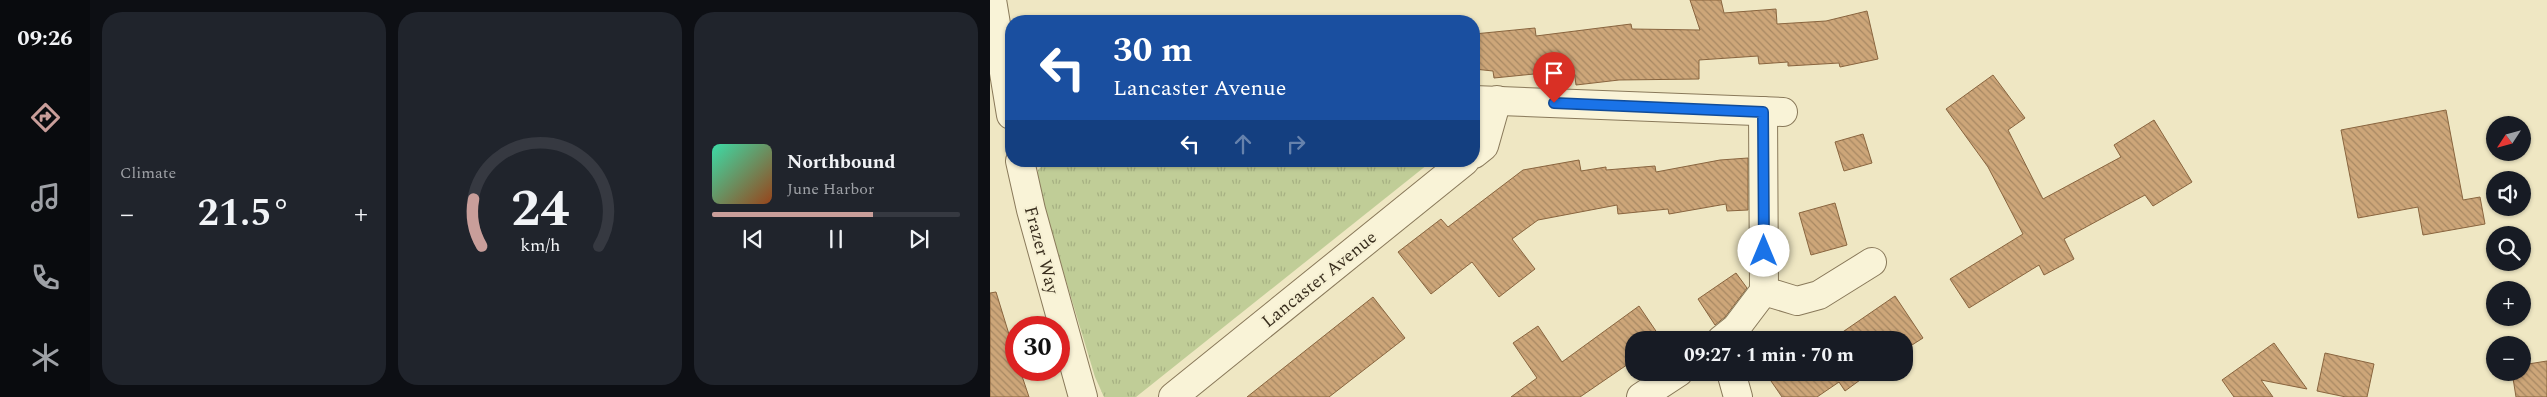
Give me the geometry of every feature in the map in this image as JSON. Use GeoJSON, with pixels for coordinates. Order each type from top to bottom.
{"type":"FeatureCollection","features":[{"type":"Feature","properties":{"kind":"street"},"geometry":{"type":"LineString","coordinates":[[992,0],[1005,79]]}},
{"type":"Feature","properties":{"kind":"street"},"geometry":{"type":"LineString","coordinates":[[1480,149],[1484,146],[1485,100],[1773,112],[1764,291],[1732,331]]}},
{"type":"Feature","properties":{"kind":"street","name":"Frazer Way"},"geometry":{"type":"LineString","coordinates":[[1021,167],[1031,210],[1083,397]]}},
{"type":"Feature","properties":{"kind":"street","name":"Lancaster Avenue"},"geometry":{"type":"LineString","coordinates":[[1173,397],[1458,167]]}},
{"type":"Feature","properties":{"kind":"street"},"geometry":{"type":"LineString","coordinates":[[1764,291],[1797,301],[1819,296],[1872,262]]}},
{"type":"Feature","properties":{"kind":"street"},"geometry":{"type":"LineString","coordinates":[[1641,397],[1665,381]]}},
{"type":"Feature","properties":{"kind":"street"},"geometry":{"type":"LineString","coordinates":[[1734,381],[1738,397]]}},
{"type":"Feature","properties":{"kind":"green space"},"geometry":{"type":"Polygon","coordinates":[[[1041,167],[1424,167],[1136,397],[1104,397],[1095,377],[1036,181],[1038,170],[1041,167]]]}},
{"type":"Feature","properties":{"kind":"building"},"geometry":{"type":"Polygon","coordinates":[[[1690,0],[1721,0],[1724,13],[1776,9],[1777,24],[1826,21],[1867,11],[1878,59],[1840,67],[1839,63],[1788,66],[1788,62],[1759,64],[1758,56],[1699,60],[1699,79],[1619,80],[1576,85],[1574,70],[1494,78],[1493,71],[1480,70],[1480,33],[1535,28],[1536,36],[1631,24],[1632,29],[1700,30],[1690,0]]]}},
{"type":"Feature","properties":{"kind":"building"},"geometry":{"type":"Polygon","coordinates":[[[1993,75],[2025,118],[2008,130],[2043,199],[2121,157],[2114,145],[2154,120],[2192,182],[2153,206],[2145,195],[2064,239],[2074,259],[2044,275],[2039,265],[1969,308],[1950,279],[2023,234],[1988,167],[1946,109],[1993,75]]]}},
{"type":"Feature","properties":{"kind":"building"},"geometry":{"type":"Polygon","coordinates":[[[2446,110],[2463,200],[2480,197],[2485,224],[2423,235],[2418,207],[2358,218],[2341,130],[2446,110]]]}},
{"type":"Feature","properties":{"kind":"building"},"geometry":{"type":"Polygon","coordinates":[[[1863,134],[1872,163],[1844,171],[1835,142],[1863,134]]]}},
{"type":"Feature","properties":{"kind":"building"},"geometry":{"type":"Polygon","coordinates":[[[1748,158],[1748,210],[1727,211],[1726,204],[1669,214],[1668,209],[1618,214],[1617,205],[1538,220],[1512,239],[1535,269],[1499,297],[1472,262],[1431,294],[1398,252],[1441,219],[1448,227],[1523,170],[1579,160],[1581,171],[1606,167],[1606,170],[1655,166],[1656,172],[1720,160],[1748,158]]]}},
{"type":"Feature","properties":{"kind":"building"},"geometry":{"type":"Polygon","coordinates":[[[1835,203],[1847,245],[1811,255],[1799,213],[1835,203]]]}},
{"type":"Feature","properties":{"kind":"building"},"geometry":{"type":"Polygon","coordinates":[[[1736,273],[1747,288],[1725,317],[1715,325],[1698,299],[1736,273]]]}},
{"type":"Feature","properties":{"kind":"building"},"geometry":{"type":"Polygon","coordinates":[[[996,292],[1005,321],[1005,381],[1024,381],[1029,397],[990,397],[990,293],[996,292]]]}},
{"type":"Feature","properties":{"kind":"building"},"geometry":{"type":"Polygon","coordinates":[[[1895,296],[1923,338],[1913,344],[1913,331],[1844,331],[1895,296]]]}},
{"type":"Feature","properties":{"kind":"building"},"geometry":{"type":"Polygon","coordinates":[[[1373,297],[1405,338],[1329,397],[1247,397],[1373,297]]]}},
{"type":"Feature","properties":{"kind":"building"},"geometry":{"type":"Polygon","coordinates":[[[1639,306],[1656,331],[1625,331],[1625,366],[1580,397],[1511,397],[1537,378],[1513,343],[1538,326],[1562,362],[1639,306]]]}},
{"type":"Feature","properties":{"kind":"building"},"geometry":{"type":"Polygon","coordinates":[[[2274,343],[2307,389],[2261,380],[2273,397],[2234,397],[2222,380],[2274,343]]]}},
{"type":"Feature","properties":{"kind":"building"},"geometry":{"type":"Polygon","coordinates":[[[2325,353],[2374,364],[2367,397],[2346,397],[2317,391],[2325,353]]]}},
{"type":"Feature","properties":{"kind":"building"},"geometry":{"type":"Polygon","coordinates":[[[2547,361],[2547,397],[2516,397],[2513,381],[2531,381],[2531,364],[2547,361]]]}},
{"type":"Feature","properties":{"kind":"building"},"geometry":{"type":"Polygon","coordinates":[[[1771,381],[1859,381],[1845,391],[1839,382],[1817,397],[1782,397],[1771,381]]]}},
{"type":"Feature","properties":{"kind":"route"},"geometry":{"type":"LineString","coordinates":[[1554,103],[1763,112],[1764,251]]}}]}
